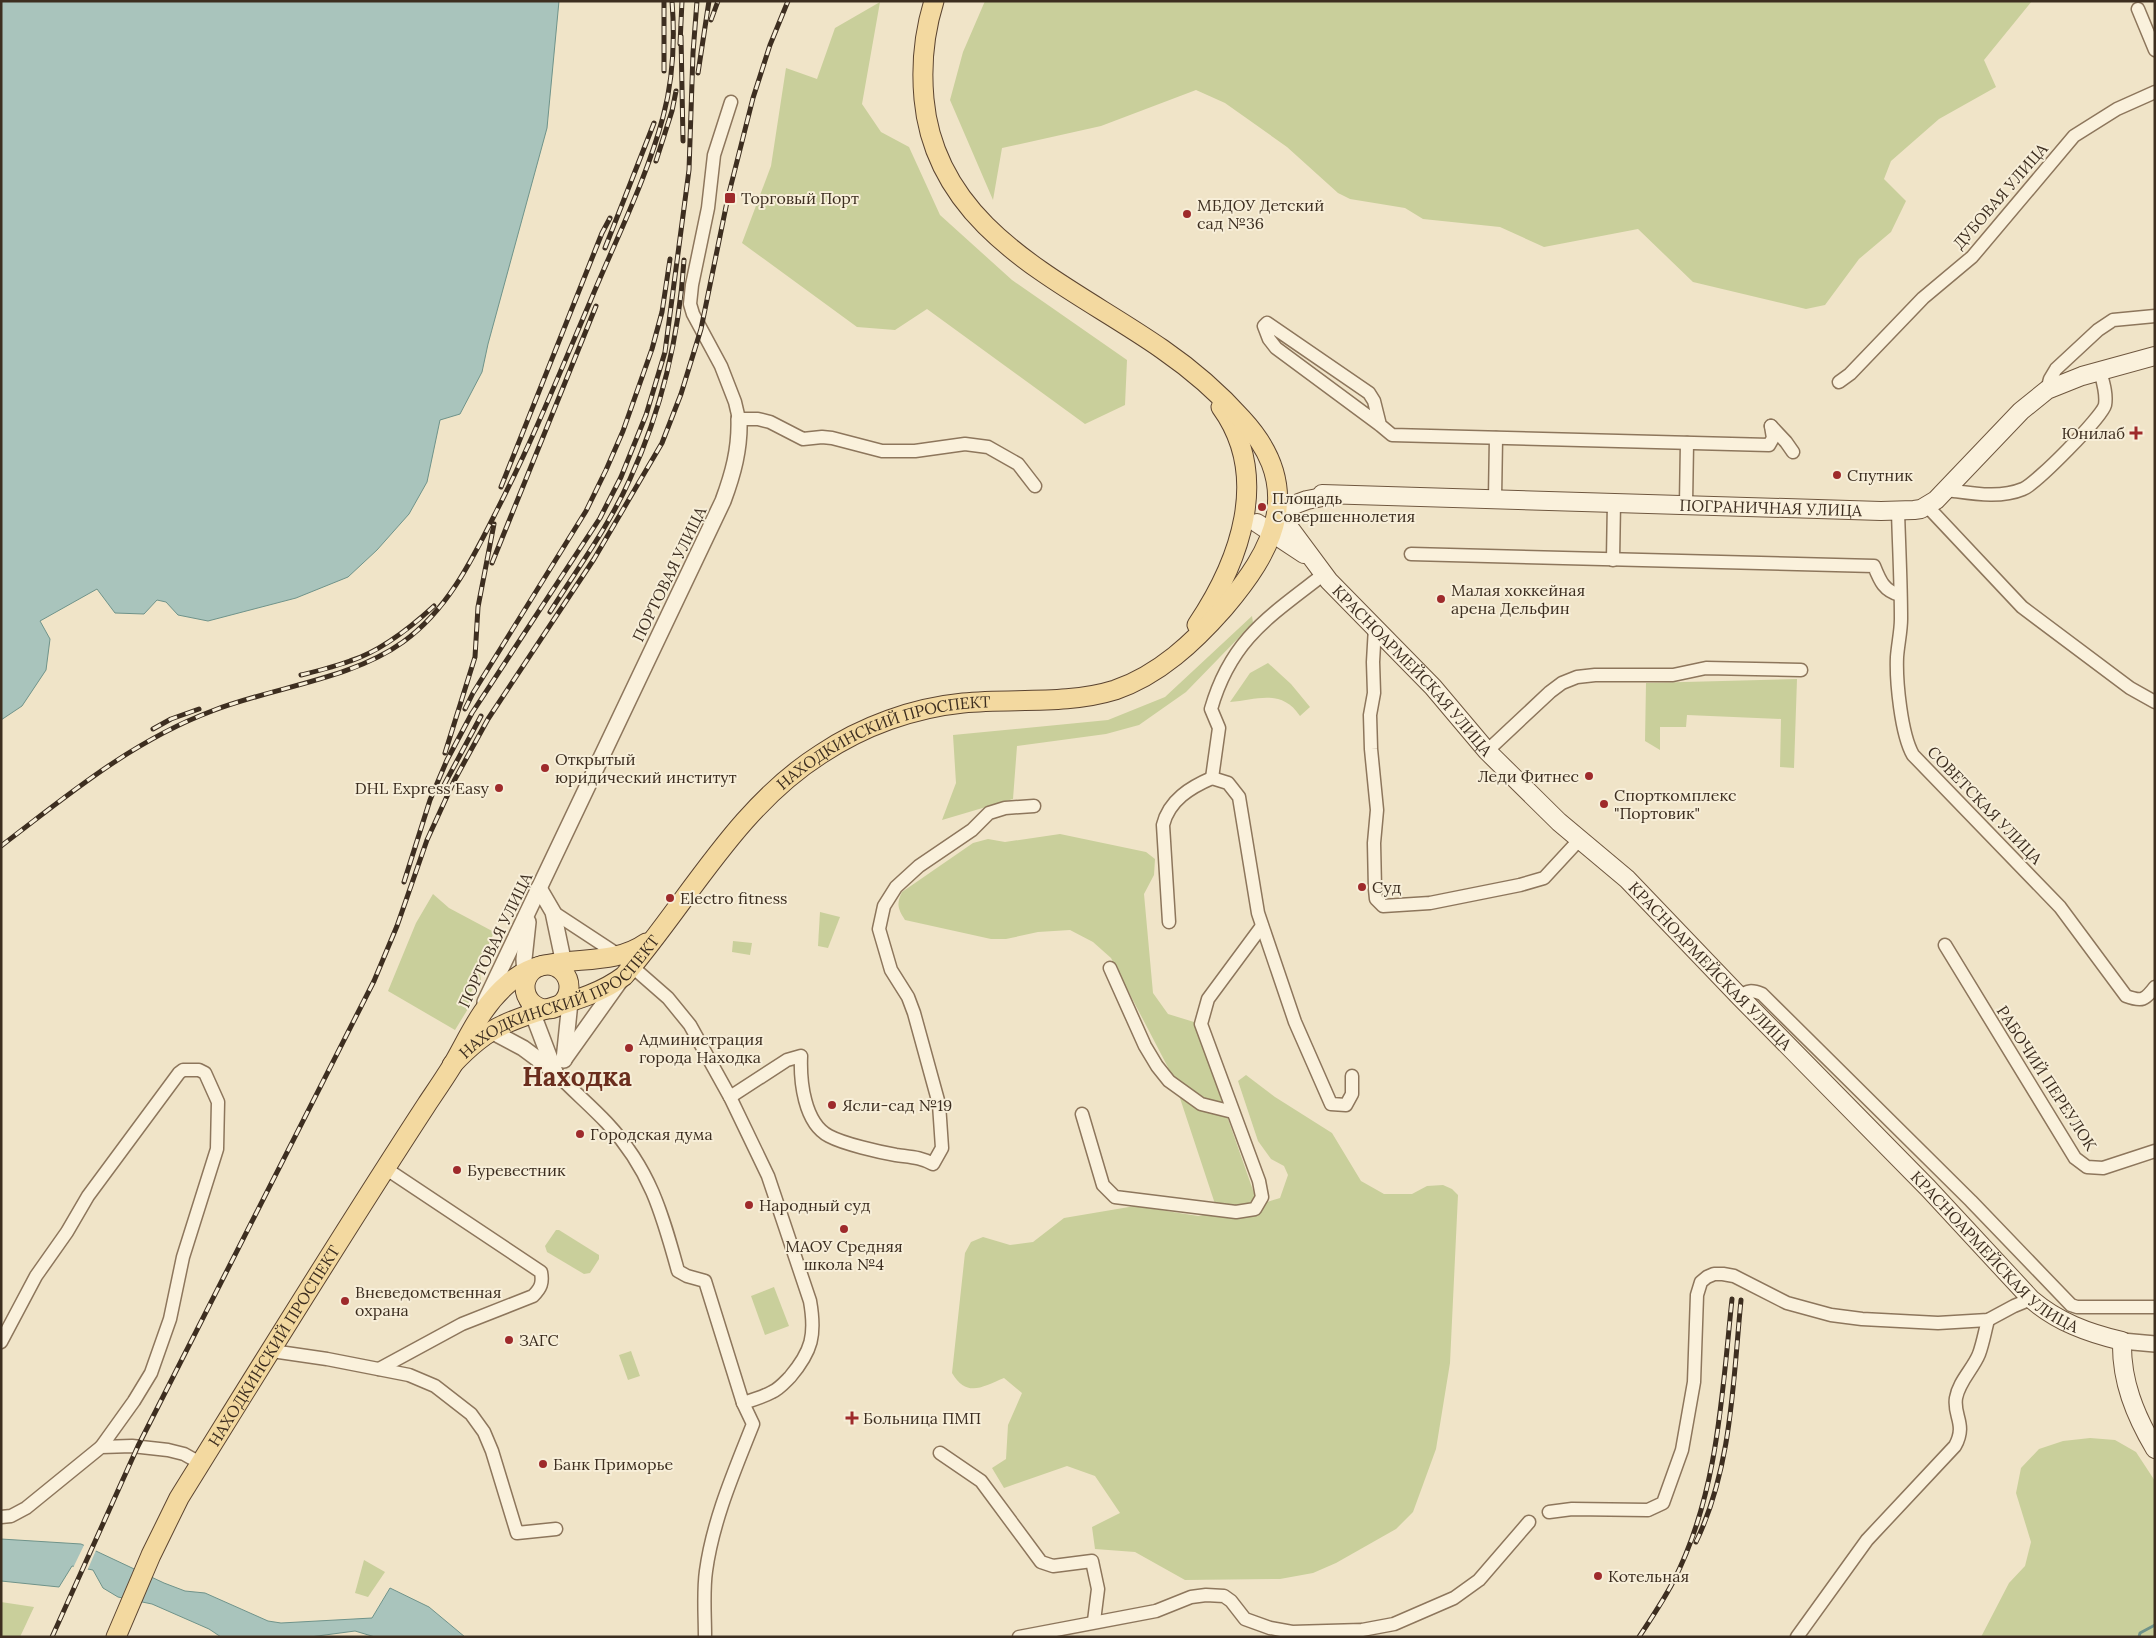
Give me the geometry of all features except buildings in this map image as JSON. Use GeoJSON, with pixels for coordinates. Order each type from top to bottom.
{"type":"FeatureCollection","features":[{"type":"Feature","properties":{"kind":"main road"},"geometry":{"type":"LineString","coordinates":[[934,1],[925,37],[922,61],[925,110],[929,133],[939,159],[950,183],[967,207],[987,230],[1019,255],[1161,348],[1214,390],[1258,436],[1271,462],[1276,478],[1273,499],[1252,570],[1233,597],[1198,636],[1164,664]]}},
{"type":"Feature","properties":{"kind":"main road","name":"ПОГРАНИЧНАЯ УЛИЦА"},"geometry":{"type":"LineString","coordinates":[[1273,499],[1333,495],[1914,510],[1927,506],[1947,490],[2021,411],[2047,390],[2100,371],[2155,356]]}},
{"type":"Feature","properties":{"kind":"main road"},"geometry":{"type":"LineString","coordinates":[[1164,664],[1193,631],[1216,593],[1237,545],[1246,507],[1247,471],[1236,433],[1224,411],[1207,387],[1190,370]]}},
{"type":"Feature","properties":{"kind":"main road"},"geometry":{"type":"LineString","coordinates":[[1246,507],[1252,496],[1273,499]]}},
{"type":"Feature","properties":{"kind":"main road","name":"КРАСНОАРМЕЙСКАЯ УЛИЦА"},"geometry":{"type":"LineString","coordinates":[[1273,499],[1319,568]]}},
{"type":"Feature","properties":{"kind":"main road"},"geometry":{"type":"LineString","coordinates":[[1246,507],[1251,519],[1264,529]]}},
{"type":"Feature","properties":{"kind":"main road","name":"КРАСНОАРМЕЙСКАЯ УЛИЦА"},"geometry":{"type":"LineString","coordinates":[[1264,529],[1305,554],[1319,568],[1433,687],[1487,751],[1580,839],[1627,879],[1954,1216],[2031,1299],[2046,1311],[2062,1320],[2095,1334],[2122,1341]]}},
{"type":"Feature","properties":{"kind":"main road","name":"НАХОДКИНСКИЙ ПРОСПЕКТ"},"geometry":{"type":"LineString","coordinates":[[452,1065],[465,1051],[491,1031],[512,1020],[570,1002],[604,988],[663,926],[761,804],[800,768],[842,741],[892,718],[937,707],[964,703],[1090,695],[1115,690],[1143,678],[1164,664]]}},
{"type":"Feature","properties":{"kind":"main road","name":"НАХОДКИНСКИЙ ПРОСПЕКТ"},"geometry":{"type":"LineString","coordinates":[[119,1629],[179,1498],[385,1168],[452,1065],[473,1026],[501,990],[525,981],[543,965],[563,961],[625,966]]}},
{"type":"Feature","properties":{"kind":"main road"},"geometry":{"type":"LineString","coordinates":[[525,981],[532,1002],[544,1008],[551,1008],[563,1002],[569,990],[562,971],[550,965],[543,965]]}},
{"type":"Feature","properties":{"kind":"main road"},"geometry":{"type":"LineString","coordinates":[[2122,1341],[2123,1372],[2129,1393],[2138,1421],[2155,1449]]}},
{"type":"Feature","properties":{"kind":"street"},"geometry":{"type":"LineString","coordinates":[[2138,10],[2155,50]]}},
{"type":"Feature","properties":{"kind":"street","name":"ДУБОВАЯ УЛИЦА"},"geometry":{"type":"LineString","coordinates":[[1839,382],[1850,374],[1923,298],[1972,257],[2074,136],[2117,109],[2155,92]]}},
{"type":"Feature","properties":{"kind":"street"},"geometry":{"type":"LineString","coordinates":[[731,102],[714,155],[708,208],[690,304],[692,314],[720,366],[735,402],[739,419],[758,419],[770,422],[803,440],[822,437],[832,438],[882,451],[915,451],[965,444],[988,447],[1018,464],[1035,486]]}},
{"type":"Feature","properties":{"kind":"street"},"geometry":{"type":"LineString","coordinates":[[2047,390],[2050,379],[2056,369],[2098,330],[2113,320],[2155,316]]}},
{"type":"Feature","properties":{"kind":"street"},"geometry":{"type":"LineString","coordinates":[[1380,425],[1374,402],[1369,392],[1267,323],[1264,326],[1265,332],[1276,348],[1392,435],[1769,445],[1774,438],[1771,426],[1793,452]]}},
{"type":"Feature","properties":{"kind":"street"},"geometry":{"type":"LineString","coordinates":[[1947,490],[1989,495],[2012,493],[2033,484],[2101,414],[2106,395],[2100,371]]}},
{"type":"Feature","properties":{"kind":"street","name":"ПОРТОВАЯ УЛИЦА"},"geometry":{"type":"LineString","coordinates":[[473,1026],[723,501],[738,456],[739,419]]}},
{"type":"Feature","properties":{"kind":"street"},"geometry":{"type":"LineString","coordinates":[[1494,498],[1496,438]]}},
{"type":"Feature","properties":{"kind":"street"},"geometry":{"type":"LineString","coordinates":[[1686,504],[1687,443]]}},
{"type":"Feature","properties":{"kind":"street"},"geometry":{"type":"LineString","coordinates":[[1613,560],[1614,502]]}},
{"type":"Feature","properties":{"kind":"street"},"geometry":{"type":"LineString","coordinates":[[1927,506],[2022,607],[2130,688],[2155,702]]}},
{"type":"Feature","properties":{"kind":"street","name":"СОВЕТСКАЯ УЛИЦА"},"geometry":{"type":"LineString","coordinates":[[1898,511],[1901,621],[1897,658],[1898,677],[1901,709],[1912,755],[2060,908],[2126,996],[2137,1000],[2147,998],[2155,987]]}},
{"type":"Feature","properties":{"kind":"street"},"geometry":{"type":"LineString","coordinates":[[1411,554],[1874,566],[1881,584],[1891,593],[1900,596]]}},
{"type":"Feature","properties":{"kind":"street"},"geometry":{"type":"LineString","coordinates":[[1212,778],[1218,728],[1211,709],[1226,671],[1242,644],[1260,624],[1319,568]]}},
{"type":"Feature","properties":{"kind":"street"},"geometry":{"type":"LineString","coordinates":[[1375,627],[1374,693],[1370,715],[1371,749],[1377,810],[1374,843],[1375,889],[1378,904],[1383,906],[1430,904],[1544,878],[1580,839]]}},
{"type":"Feature","properties":{"kind":"street"},"geometry":{"type":"LineString","coordinates":[[1487,751],[1550,692],[1562,683],[1577,677],[1595,675],[1672,675],[1706,668],[1801,670]]}},
{"type":"Feature","properties":{"kind":"street"},"geometry":{"type":"LineString","coordinates":[[1169,922],[1164,817],[1171,805],[1193,787],[1212,778],[1228,783],[1239,797],[1258,913],[1262,926],[1295,1022],[1331,1104],[1346,1105],[1352,1094],[1352,1076]]}},
{"type":"Feature","properties":{"kind":"street"},"geometry":{"type":"LineString","coordinates":[[730,1098],[787,1060],[801,1056],[800,1074],[803,1095],[814,1121],[829,1136],[895,1155],[924,1158],[933,1164],[942,1148],[939,1104],[914,1013],[908,997],[891,970],[879,929],[884,906],[896,888],[919,866],[972,830],[989,813],[1006,808],[1034,806]]}},
{"type":"Feature","properties":{"kind":"street"},"geometry":{"type":"LineString","coordinates":[[539,888],[553,912],[568,983],[570,1002],[559,1066]]}},
{"type":"Feature","properties":{"kind":"street"},"geometry":{"type":"LineString","coordinates":[[530,908],[525,981],[532,1015],[575,1094],[607,1123],[634,1156],[663,1214],[678,1271],[704,1281],[743,1404],[753,1424],[724,1499],[711,1542],[706,1573],[705,1637]]}},
{"type":"Feature","properties":{"kind":"street"},"geometry":{"type":"LineString","coordinates":[[553,912],[668,998],[680,1011],[730,1098],[768,1176],[777,1199],[810,1301],[813,1319],[809,1350],[803,1362],[774,1391],[743,1404]]}},
{"type":"Feature","properties":{"kind":"street"},"geometry":{"type":"LineString","coordinates":[[1082,1114],[1103,1185],[1115,1197],[1236,1212],[1255,1209],[1262,1197],[1259,1181],[1201,1024],[1208,999],[1262,926]]}},
{"type":"Feature","properties":{"kind":"street","name":"РАБОЧИЙ ПЕРЕУЛОК"},"geometry":{"type":"LineString","coordinates":[[1945,945],[2075,1158],[2087,1167],[2103,1168],[2155,1151]]}},
{"type":"Feature","properties":{"kind":"street"},"geometry":{"type":"LineString","coordinates":[[559,1066],[625,966]]}},
{"type":"Feature","properties":{"kind":"street"},"geometry":{"type":"LineString","coordinates":[[1110,968],[1145,1046],[1169,1081],[1201,1104],[1233,1112]]}},
{"type":"Feature","properties":{"kind":"street"},"geometry":{"type":"LineString","coordinates":[[1740,997],[1745,992],[1754,990],[1762,994],[1971,1201],[2071,1305],[2077,1307],[2155,1307]]}},
{"type":"Feature","properties":{"kind":"street"},"geometry":{"type":"LineString","coordinates":[[491,1031],[559,1066]]}},
{"type":"Feature","properties":{"kind":"street"},"geometry":{"type":"LineString","coordinates":[[1,1342],[36,1276],[67,1232],[88,1196],[178,1073],[183,1070],[199,1070],[205,1073],[218,1102],[217,1149],[183,1257],[170,1319],[151,1373],[102,1446],[26,1508],[11,1516],[1,1517]]}},
{"type":"Feature","properties":{"kind":"street"},"geometry":{"type":"LineString","coordinates":[[379,1369],[462,1324],[533,1296],[541,1288],[543,1281],[541,1272],[385,1168]]}},
{"type":"Feature","properties":{"kind":"street"},"geometry":{"type":"LineString","coordinates":[[1954,1216],[1971,1201]]}},
{"type":"Feature","properties":{"kind":"street"},"geometry":{"type":"LineString","coordinates":[[1549,1512],[1572,1508],[1648,1510],[1663,1503],[1682,1450],[1694,1382],[1697,1295],[1701,1282],[1706,1277],[1714,1274],[1734,1276],[1787,1303],[1831,1314],[1862,1319],[1938,1323],[1988,1320],[2031,1299]]}},
{"type":"Feature","properties":{"kind":"street"},"geometry":{"type":"LineString","coordinates":[[1797,1637],[1867,1540],[1955,1446],[1959,1438],[1961,1426],[1956,1400],[1961,1384],[1979,1355],[1988,1320]]}},
{"type":"Feature","properties":{"kind":"street"},"geometry":{"type":"LineString","coordinates":[[2122,1341],[2155,1344]]}},
{"type":"Feature","properties":{"kind":"street"},"geometry":{"type":"LineString","coordinates":[[272,1351],[327,1358],[409,1375],[435,1386],[471,1414],[484,1432],[492,1451],[517,1533],[556,1529]]}},
{"type":"Feature","properties":{"kind":"street"},"geometry":{"type":"LineString","coordinates":[[102,1446],[132,1446],[168,1450],[184,1454],[200,1463]]}},
{"type":"Feature","properties":{"kind":"street"},"geometry":{"type":"LineString","coordinates":[[940,1454],[981,1481],[1041,1562],[1053,1566],[1092,1561],[1098,1589],[1094,1621]]}},
{"type":"Feature","properties":{"kind":"street"},"geometry":{"type":"LineString","coordinates":[[1019,1637],[1094,1621],[1156,1611],[1191,1597],[1206,1595],[1224,1596],[1231,1601],[1245,1619],[1270,1628],[1292,1632],[1362,1630],[1394,1624],[1454,1598],[1480,1580],[1529,1522]]}},
{"type":"Feature","properties":{"kind":"green space"},"geometry":{"type":"Polygon","coordinates":[[[985,1],[2032,1],[1984,60],[1996,87],[1939,119],[1891,161],[1884,179],[1906,201],[1891,232],[1859,259],[1825,305],[1806,309],[1693,282],[1638,229],[1544,247],[1500,227],[1423,219],[1405,208],[1350,199],[1338,193],[1287,147],[1225,103],[1196,90],[1101,126],[1002,148],[993,200],[950,100],[963,52],[985,1]]]}},
{"type":"Feature","properties":{"kind":"green space"},"geometry":{"type":"Polygon","coordinates":[[[880,2],[862,104],[881,132],[909,147],[940,215],[1012,280],[1127,360],[1125,405],[1085,424],[927,309],[895,330],[857,327],[742,243],[771,166],[786,68],[817,79],[835,28],[880,2]]]}},
{"type":"Feature","properties":{"kind":"green space"},"geometry":{"type":"Polygon","coordinates":[[[1252,616],[1253,623],[1186,692],[1139,725],[1106,734],[1017,746],[1013,799],[942,820],[956,783],[953,735],[1108,720],[1165,697],[1252,616]]]}},
{"type":"Feature","properties":{"kind":"green space"},"geometry":{"type":"Polygon","coordinates":[[[1268,663],[1291,684],[1310,707],[1300,716],[1293,707],[1277,699],[1259,698],[1230,702],[1250,673],[1268,663]]]}},
{"type":"Feature","properties":{"kind":"green space"},"geometry":{"type":"Polygon","coordinates":[[[1797,679],[1794,768],[1780,767],[1781,719],[1687,715],[1686,727],[1660,727],[1660,750],[1645,741],[1646,683],[1797,679]]]}},
{"type":"Feature","properties":{"kind":"green space"},"geometry":{"type":"Polygon","coordinates":[[[1060,834],[1146,852],[1155,859],[1154,875],[1144,894],[1153,993],[1168,1014],[1194,1022],[1255,1196],[1267,1202],[1280,1198],[1288,1175],[1284,1166],[1271,1159],[1258,1141],[1238,1081],[1246,1075],[1275,1097],[1332,1133],[1361,1181],[1384,1194],[1412,1194],[1427,1186],[1443,1185],[1452,1189],[1458,1195],[1450,1363],[1436,1449],[1413,1512],[1396,1529],[1336,1563],[1313,1573],[1280,1579],[1185,1580],[1135,1552],[1095,1549],[1092,1527],[1120,1513],[1095,1476],[1067,1466],[1004,1488],[992,1468],[1006,1459],[1008,1425],[1022,1393],[1004,1378],[982,1387],[969,1388],[963,1386],[952,1373],[965,1253],[971,1242],[983,1237],[1010,1245],[1033,1242],[1064,1218],[1135,1206],[1198,1216],[1218,1213],[1173,1077],[1111,958],[1093,942],[1070,930],[1038,932],[1006,939],[991,939],[905,920],[899,909],[898,903],[902,892],[973,843],[988,839],[1005,842],[1060,834]]]}},
{"type":"Feature","properties":{"kind":"green space"},"geometry":{"type":"Polygon","coordinates":[[[433,894],[449,908],[494,932],[479,968],[481,980],[478,979],[469,996],[474,999],[455,1030],[388,991],[416,923],[433,894]]]}},
{"type":"Feature","properties":{"kind":"green space"},"geometry":{"type":"Polygon","coordinates":[[[820,912],[840,917],[828,948],[818,946],[820,912]]]}},
{"type":"Feature","properties":{"kind":"green space"},"geometry":{"type":"Polygon","coordinates":[[[733,941],[752,943],[750,955],[732,952],[733,941]]]}},
{"type":"Feature","properties":{"kind":"green space"},"geometry":{"type":"Polygon","coordinates":[[[556,1230],[559,1230],[599,1255],[599,1259],[590,1273],[584,1274],[547,1252],[545,1246],[556,1230]]]}},
{"type":"Feature","properties":{"kind":"green space"},"geometry":{"type":"Polygon","coordinates":[[[774,1287],[789,1326],[765,1335],[751,1296],[774,1287]]]}},
{"type":"Feature","properties":{"kind":"green space"},"geometry":{"type":"Polygon","coordinates":[[[631,1351],[640,1376],[628,1380],[619,1355],[631,1351]]]}},
{"type":"Feature","properties":{"kind":"green space"},"geometry":{"type":"Polygon","coordinates":[[[2090,1438],[2115,1440],[2136,1452],[2155,1481],[2155,1637],[1981,1637],[2009,1583],[2025,1566],[2031,1542],[2016,1493],[2021,1468],[2039,1449],[2063,1441],[2090,1438]]]}},
{"type":"Feature","properties":{"kind":"green space"},"geometry":{"type":"Polygon","coordinates":[[[364,1560],[385,1572],[368,1597],[355,1593],[364,1560]]]}},
{"type":"Feature","properties":{"kind":"green space"},"geometry":{"type":"Polygon","coordinates":[[[1,1602],[34,1607],[20,1637],[1,1637],[1,1602]]]}},
{"type":"Feature","properties":{"kind":"water"},"geometry":{"type":"Polygon","coordinates":[[[1,1],[559,1],[547,128],[482,372],[460,414],[440,420],[427,482],[409,514],[377,550],[348,577],[296,598],[208,621],[178,615],[166,602],[157,600],[144,614],[115,613],[97,589],[40,621],[50,639],[46,670],[22,706],[1,720],[1,1]]]}},
{"type":"Feature","properties":{"kind":"water"},"geometry":{"type":"Polygon","coordinates":[[[1,1539],[81,1544],[164,1583],[185,1591],[205,1593],[268,1621],[281,1623],[372,1618],[390,1588],[429,1607],[465,1637],[375,1637],[355,1631],[310,1637],[221,1637],[209,1629],[152,1604],[118,1597],[103,1588],[93,1570],[72,1566],[59,1587],[1,1581],[1,1539]]]}},
{"type":"Feature","properties":{"kind":"pier"},"geometry":{"type":"Polygon","coordinates":[[[85,1543],[97,1548],[87,1571],[73,1568],[85,1543]]]}},
{"type":"Feature","properties":{"kind":"waterway"},"geometry":{"type":"LineString","coordinates":[[2139,1637],[2140,1633],[2155,1625]]}},
{"type":"Feature","properties":{"kind":"railway"},"geometry":{"type":"LineString","coordinates":[[664,1],[664,71]]}},
{"type":"Feature","properties":{"kind":"railway"},"geometry":{"type":"LineString","coordinates":[[1,846],[76,789],[128,753],[155,738],[183,723],[212,711],[260,695],[311,682],[382,655],[419,629],[446,599],[479,546],[522,459],[630,211],[648,164],[663,117],[669,89],[673,45],[672,1]]}},
{"type":"Feature","properties":{"kind":"railway"},"geometry":{"type":"LineString","coordinates":[[680,44],[682,1]]}},
{"type":"Feature","properties":{"kind":"railway"},"geometry":{"type":"LineString","coordinates":[[404,882],[430,800],[447,760],[472,713],[600,518],[621,477],[646,415],[665,352],[689,170],[693,53],[697,1]]}},
{"type":"Feature","properties":{"kind":"railway"},"geometry":{"type":"LineString","coordinates":[[698,73],[709,1]]}},
{"type":"Feature","properties":{"kind":"railway"},"geometry":{"type":"LineString","coordinates":[[711,20],[718,1]]}},
{"type":"Feature","properties":{"kind":"railway"},"geometry":{"type":"LineString","coordinates":[[52,1637],[138,1446],[374,981],[397,926],[427,840],[454,781],[488,719],[594,559],[662,443],[681,394],[701,329],[728,197],[753,98],[770,45],[788,1]]}},
{"type":"Feature","properties":{"kind":"railway"},"geometry":{"type":"LineString","coordinates":[[681,36],[683,141]]}},
{"type":"Feature","properties":{"kind":"railway"},"geometry":{"type":"LineString","coordinates":[[656,161],[672,111],[676,91]]}},
{"type":"Feature","properties":{"kind":"railway"},"geometry":{"type":"LineString","coordinates":[[605,248],[654,123]]}},
{"type":"Feature","properties":{"kind":"railway"},"geometry":{"type":"LineString","coordinates":[[501,487],[602,233],[610,218]]}},
{"type":"Feature","properties":{"kind":"railway"},"geometry":{"type":"LineString","coordinates":[[465,709],[473,693],[586,511],[606,470],[623,431],[652,349],[662,312],[670,259]]}},
{"type":"Feature","properties":{"kind":"railway"},"geometry":{"type":"LineString","coordinates":[[550,612],[612,514],[641,453],[660,399],[667,372],[678,317],[684,260]]}},
{"type":"Feature","properties":{"kind":"railway"},"geometry":{"type":"LineString","coordinates":[[492,563],[596,306]]}},
{"type":"Feature","properties":{"kind":"railway"},"geometry":{"type":"LineString","coordinates":[[445,753],[475,657],[478,607],[494,524]]}},
{"type":"Feature","properties":{"kind":"railway"},"geometry":{"type":"LineString","coordinates":[[301,675],[362,657],[384,645],[434,606]]}},
{"type":"Feature","properties":{"kind":"railway"},"geometry":{"type":"LineString","coordinates":[[153,729],[171,719],[199,709]]}},
{"type":"Feature","properties":{"kind":"railway"},"geometry":{"type":"LineString","coordinates":[[444,785],[481,716]]}},
{"type":"Feature","properties":{"kind":"railway"},"geometry":{"type":"LineString","coordinates":[[1639,1637],[1673,1582],[1688,1549],[1700,1514],[1716,1444],[1732,1299]]}},
{"type":"Feature","properties":{"kind":"railway"},"geometry":{"type":"LineString","coordinates":[[1696,1542],[1708,1513],[1724,1454],[1733,1392],[1741,1300]]}},
{"type":"Feature","properties":{"kind":"place","name":"Торговый Порт"},"geometry":{"type":"Point","coordinates":[730,198]}},
{"type":"Feature","properties":{"kind":"place","name":"МБДОУ Детский сад №36"},"geometry":{"type":"Point","coordinates":[1187,214]}},
{"type":"Feature","properties":{"kind":"place","name":"Юнилаб"},"geometry":{"type":"Point","coordinates":[2136,433]}},
{"type":"Feature","properties":{"kind":"place","name":"Спутник"},"geometry":{"type":"Point","coordinates":[1837,475]}},
{"type":"Feature","properties":{"kind":"place","name":"Площадь Совершеннолетия"},"geometry":{"type":"Point","coordinates":[1262,507]}},
{"type":"Feature","properties":{"kind":"place","name":"Малая хоккейная арена Дельфин"},"geometry":{"type":"Point","coordinates":[1441,599]}},
{"type":"Feature","properties":{"kind":"place","name":"Открытый юридический институт"},"geometry":{"type":"Point","coordinates":[545,768]}},
{"type":"Feature","properties":{"kind":"place","name":"Леди Фитнес"},"geometry":{"type":"Point","coordinates":[1589,776]}},
{"type":"Feature","properties":{"kind":"place","name":"DHL Express Easy"},"geometry":{"type":"Point","coordinates":[499,788]}},
{"type":"Feature","properties":{"kind":"place","name":"Спорткомплекс \"Портовик\""},"geometry":{"type":"Point","coordinates":[1604,804]}},
{"type":"Feature","properties":{"kind":"place","name":"Суд"},"geometry":{"type":"Point","coordinates":[1362,887]}},
{"type":"Feature","properties":{"kind":"place","name":"Electro fitness"},"geometry":{"type":"Point","coordinates":[670,898]}},
{"type":"Feature","properties":{"kind":"place","name":"Администрация города Находка"},"geometry":{"type":"Point","coordinates":[629,1048]}},
{"type":"Feature","properties":{"kind":"place","name":"Ясли-сад №19"},"geometry":{"type":"Point","coordinates":[832,1105]}},
{"type":"Feature","properties":{"kind":"place","name":"Городская дума"},"geometry":{"type":"Point","coordinates":[580,1134]}},
{"type":"Feature","properties":{"kind":"place","name":"Буревестник"},"geometry":{"type":"Point","coordinates":[457,1170]}},
{"type":"Feature","properties":{"kind":"place","name":"Народный суд"},"geometry":{"type":"Point","coordinates":[749,1205]}},
{"type":"Feature","properties":{"kind":"place","name":"МАОУ Средняя школа №4"},"geometry":{"type":"Point","coordinates":[844,1229]}},
{"type":"Feature","properties":{"kind":"place","name":"Вневедомственная охрана"},"geometry":{"type":"Point","coordinates":[345,1301]}},
{"type":"Feature","properties":{"kind":"place","name":"ЗАГС"},"geometry":{"type":"Point","coordinates":[509,1340]}},
{"type":"Feature","properties":{"kind":"place","name":"Больница ПМП"},"geometry":{"type":"Point","coordinates":[852,1418]}},
{"type":"Feature","properties":{"kind":"place","name":"Банк Приморье"},"geometry":{"type":"Point","coordinates":[543,1464]}},
{"type":"Feature","properties":{"kind":"place","name":"Котельная"},"geometry":{"type":"Point","coordinates":[1598,1576]}},
{"type":"Feature","properties":{"kind":"district","name":"Находка"},"geometry":{"type":"Point","coordinates":[577,1076]}}]}
